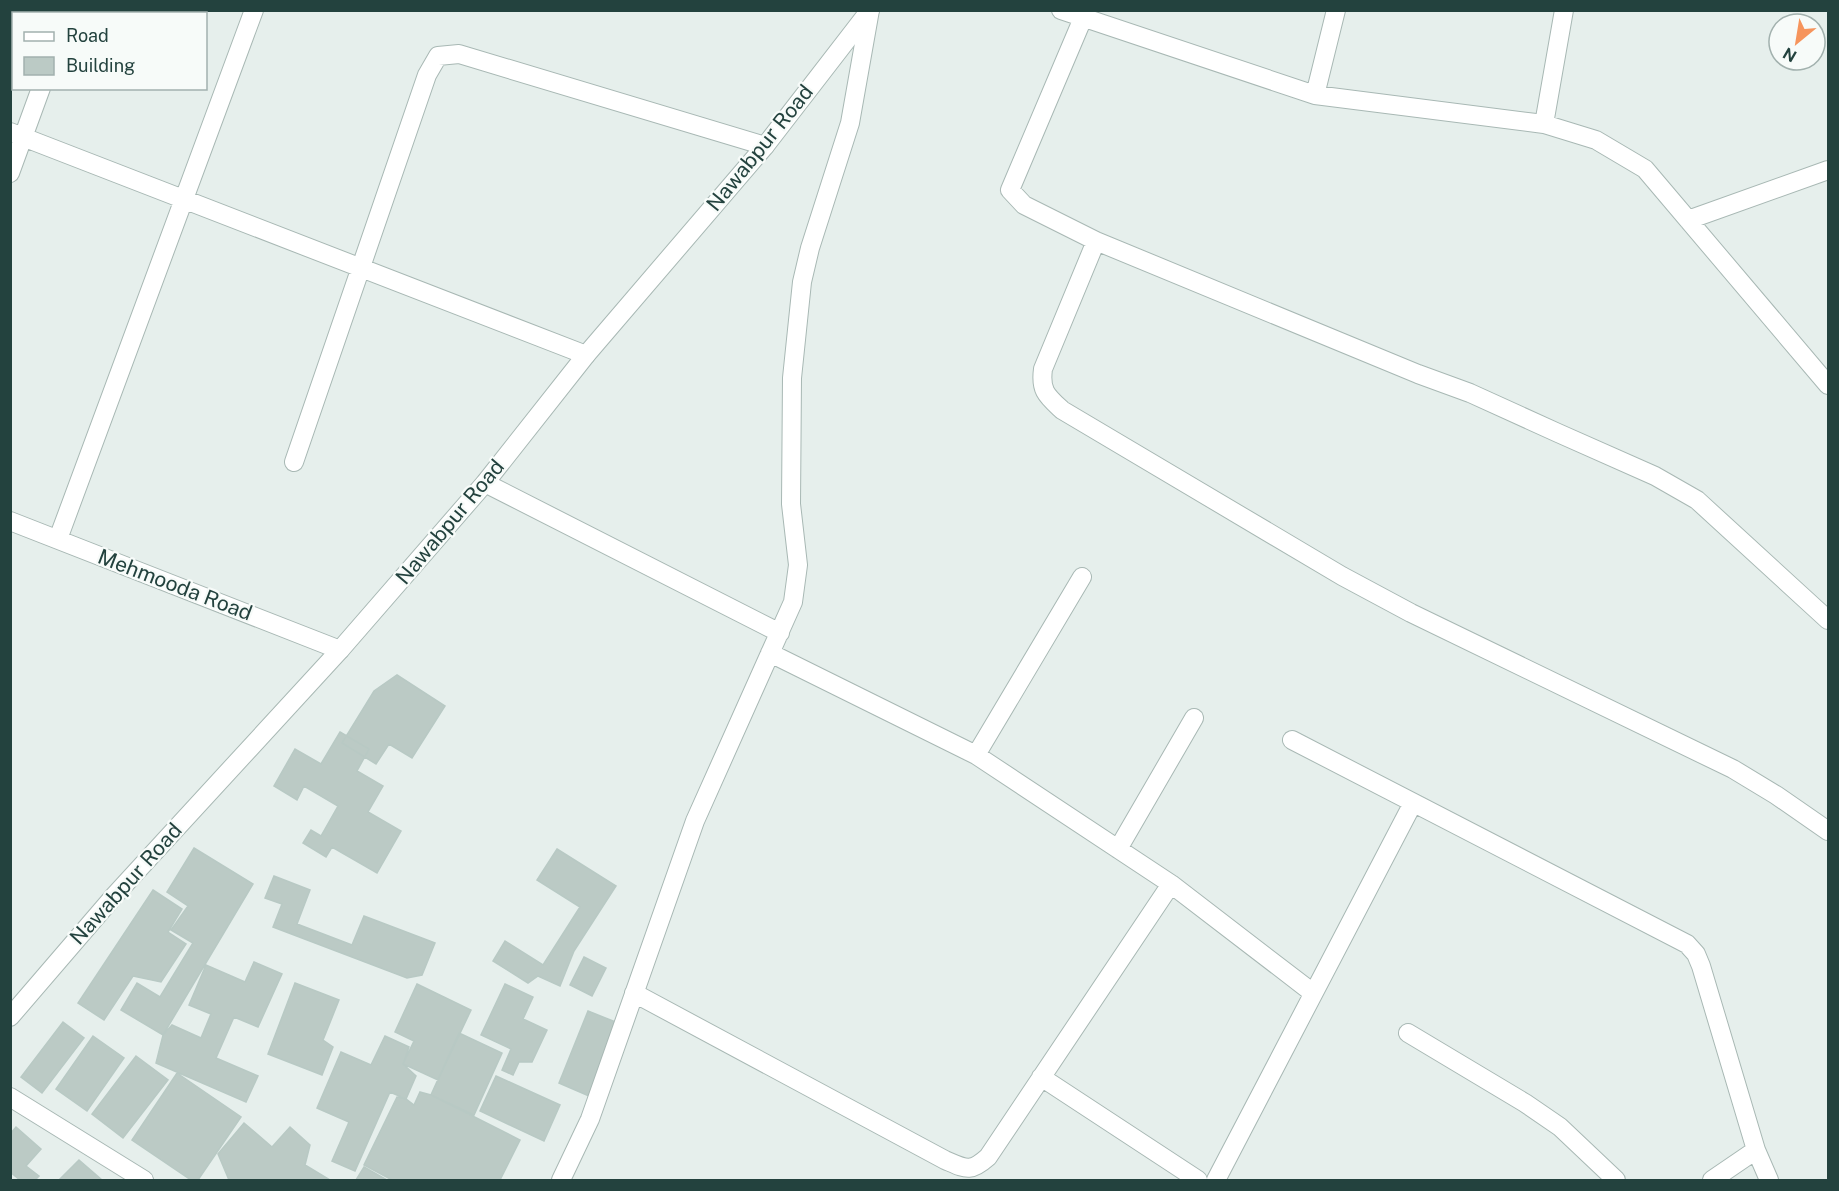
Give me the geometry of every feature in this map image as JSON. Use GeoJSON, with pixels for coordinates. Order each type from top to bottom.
{"type":"FeatureCollection","features":[{"type":"Feature","properties":{"kind":"street"},"geometry":{"type":"LineString","coordinates":[[58,539],[254,10]]}},
{"type":"Feature","properties":{"kind":"street"},"geometry":{"type":"LineString","coordinates":[[561,1180],[590,1119],[695,821],[793,602],[798,565],[791,504],[792,378],[802,282],[810,248],[850,123],[870,10]]}},
{"type":"Feature","properties":{"kind":"street","name":"Nawabpur Road"},"geometry":{"type":"LineString","coordinates":[[10,1017],[114,896],[340,650],[484,483],[586,355],[765,146],[870,10]]}},
{"type":"Feature","properties":{"kind":"street"},"geometry":{"type":"LineString","coordinates":[[1061,10],[1316,95],[1544,124],[1596,140],[1645,169],[1828,385]]}},
{"type":"Feature","properties":{"kind":"street"},"geometry":{"type":"LineString","coordinates":[[1316,95],[1336,10]]}},
{"type":"Feature","properties":{"kind":"street"},"geometry":{"type":"LineString","coordinates":[[1544,124],[1564,10]]}},
{"type":"Feature","properties":{"kind":"street"},"geometry":{"type":"LineString","coordinates":[[1083,18],[1010,190],[1024,206],[1096,241],[1418,374],[1470,393],[1654,476],[1697,500],[1828,620]]}},
{"type":"Feature","properties":{"kind":"street"},"geometry":{"type":"LineString","coordinates":[[294,462],[427,75],[438,56],[459,54],[765,146]]}},
{"type":"Feature","properties":{"kind":"street"},"geometry":{"type":"LineString","coordinates":[[10,174],[17,135],[40,90]]}},
{"type":"Feature","properties":{"kind":"street"},"geometry":{"type":"LineString","coordinates":[[17,135],[586,355]]}},
{"type":"Feature","properties":{"kind":"street"},"geometry":{"type":"LineString","coordinates":[[1688,220],[1828,170]]}},
{"type":"Feature","properties":{"kind":"street"},"geometry":{"type":"LineString","coordinates":[[1096,241],[1043,369],[1045,394],[1062,410],[1342,576],[1411,613],[1733,769],[1794,806],[1828,831]]}},
{"type":"Feature","properties":{"kind":"street"},"geometry":{"type":"LineString","coordinates":[[484,483],[780,633]]}},
{"type":"Feature","properties":{"kind":"street","name":"Mehmooda Road"},"geometry":{"type":"LineString","coordinates":[[10,521],[340,650]]}},
{"type":"Feature","properties":{"kind":"street"},"geometry":{"type":"LineString","coordinates":[[976,755],[1082,577]]}},
{"type":"Feature","properties":{"kind":"street"},"geometry":{"type":"LineString","coordinates":[[770,653],[976,755],[1171,884],[1313,993]]}},
{"type":"Feature","properties":{"kind":"street"},"geometry":{"type":"LineString","coordinates":[[1118,849],[1194,717]]}},
{"type":"Feature","properties":{"kind":"street"},"geometry":{"type":"LineString","coordinates":[[1292,740],[1687,944],[1696,954],[1756,1150],[1769,1180]]}},
{"type":"Feature","properties":{"kind":"street"},"geometry":{"type":"LineString","coordinates":[[1216,1180],[1413,803]]}},
{"type":"Feature","properties":{"kind":"street"},"geometry":{"type":"LineString","coordinates":[[634,993],[945,1160],[966,1169],[976,1167],[988,1157],[1171,884]]}},
{"type":"Feature","properties":{"kind":"street"},"geometry":{"type":"LineString","coordinates":[[1408,1033],[1525,1103],[1560,1127],[1616,1180]]}},
{"type":"Feature","properties":{"kind":"street"},"geometry":{"type":"LineString","coordinates":[[1041,1077],[1198,1180]]}},
{"type":"Feature","properties":{"kind":"street"},"geometry":{"type":"LineString","coordinates":[[10,1097],[144,1180]]}},
{"type":"Feature","properties":{"kind":"street"},"geometry":{"type":"LineString","coordinates":[[1712,1180],[1756,1150]]}},
{"type":"Feature","properties":{"kind":"building"},"geometry":{"type":"Polygon","coordinates":[[[397,675],[445,706],[412,758],[389,744],[376,764],[342,743],[374,691],[397,675]]]}},
{"type":"Feature","properties":{"kind":"building"},"geometry":{"type":"Polygon","coordinates":[[[340,732],[369,749],[357,771],[383,786],[368,812],[401,831],[377,873],[332,847],[326,857],[303,843],[311,830],[321,836],[338,806],[304,786],[297,800],[274,786],[295,749],[321,764],[340,732]]]}},
{"type":"Feature","properties":{"kind":"building"},"geometry":{"type":"Polygon","coordinates":[[[194,848],[253,884],[163,1035],[121,1010],[137,983],[160,997],[193,943],[171,930],[188,906],[167,892],[194,848]]]}},
{"type":"Feature","properties":{"kind":"building"},"geometry":{"type":"Polygon","coordinates":[[[557,849],[616,886],[574,951],[560,986],[538,976],[528,983],[493,961],[505,941],[543,965],[580,907],[537,880],[557,849]]]}},
{"type":"Feature","properties":{"kind":"building"},"geometry":{"type":"Polygon","coordinates":[[[274,876],[310,890],[297,924],[352,945],[364,916],[435,943],[422,975],[407,978],[273,927],[282,904],[265,898],[274,876]]]}},
{"type":"Feature","properties":{"kind":"building"},"geometry":{"type":"Polygon","coordinates":[[[153,890],[182,909],[168,932],[186,944],[161,982],[133,976],[104,1020],[78,1003],[153,890]]]}},
{"type":"Feature","properties":{"kind":"building"},"geometry":{"type":"Polygon","coordinates":[[[584,957],[606,968],[592,996],[570,985],[584,957]]]}},
{"type":"Feature","properties":{"kind":"building"},"geometry":{"type":"Polygon","coordinates":[[[254,962],[282,974],[258,1027],[234,1017],[216,1058],[258,1076],[246,1102],[156,1063],[163,1035],[172,1025],[201,1038],[211,1014],[189,1005],[206,965],[245,982],[254,962]]]}},
{"type":"Feature","properties":{"kind":"building"},"geometry":{"type":"Polygon","coordinates":[[[295,983],[339,1000],[323,1040],[333,1047],[322,1075],[268,1054],[295,983]]]}},
{"type":"Feature","properties":{"kind":"building"},"geometry":{"type":"Polygon","coordinates":[[[417,984],[471,1010],[438,1080],[403,1064],[414,1041],[395,1032],[417,984]]]}},
{"type":"Feature","properties":{"kind":"building"},"geometry":{"type":"Polygon","coordinates":[[[505,984],[533,997],[523,1019],[547,1030],[532,1062],[519,1062],[513,1075],[502,1070],[511,1049],[481,1035],[505,984]]]}},
{"type":"Feature","properties":{"kind":"building"},"geometry":{"type":"Polygon","coordinates":[[[588,1011],[618,1023],[589,1096],[559,1083],[588,1011]]]}},
{"type":"Feature","properties":{"kind":"building"},"geometry":{"type":"Polygon","coordinates":[[[63,1022],[84,1038],[42,1093],[21,1077],[63,1022]]]}},
{"type":"Feature","properties":{"kind":"building"},"geometry":{"type":"Polygon","coordinates":[[[459,1033],[502,1053],[474,1115],[431,1095],[459,1033]]]}},
{"type":"Feature","properties":{"kind":"building"},"geometry":{"type":"Polygon","coordinates":[[[93,1036],[124,1058],[87,1111],[56,1089],[93,1036]]]}},
{"type":"Feature","properties":{"kind":"building"},"geometry":{"type":"Polygon","coordinates":[[[385,1036],[409,1047],[403,1064],[416,1076],[406,1099],[390,1092],[355,1171],[332,1161],[349,1122],[317,1108],[341,1052],[371,1065],[385,1036]]]}},
{"type":"Feature","properties":{"kind":"building"},"geometry":{"type":"Polygon","coordinates":[[[136,1056],[168,1080],[123,1138],[92,1114],[136,1056]]]}},
{"type":"Feature","properties":{"kind":"building"},"geometry":{"type":"Polygon","coordinates":[[[177,1073],[241,1117],[198,1180],[191,1180],[132,1140],[177,1073]]]}},
{"type":"Feature","properties":{"kind":"building"},"geometry":{"type":"Polygon","coordinates":[[[496,1076],[560,1105],[544,1141],[480,1111],[496,1076]]]}},
{"type":"Feature","properties":{"kind":"building"},"geometry":{"type":"Polygon","coordinates":[[[420,1092],[431,1095],[520,1140],[500,1180],[392,1180],[364,1165],[397,1097],[406,1099],[414,1105],[420,1092]]]}},
{"type":"Feature","properties":{"kind":"building"},"geometry":{"type":"Polygon","coordinates":[[[244,1123],[272,1147],[290,1127],[310,1145],[305,1165],[330,1180],[229,1180],[218,1154],[244,1123]]]}},
{"type":"Feature","properties":{"kind":"building"},"geometry":{"type":"Polygon","coordinates":[[[16,1127],[41,1149],[26,1166],[39,1176],[35,1180],[20,1180],[10,1172],[10,1134],[16,1127]]]}},
{"type":"Feature","properties":{"kind":"building"},"geometry":{"type":"Polygon","coordinates":[[[79,1160],[102,1180],[59,1180],[79,1160]]]}},
{"type":"Feature","properties":{"kind":"building"},"geometry":{"type":"Polygon","coordinates":[[[364,1167],[387,1180],[356,1180],[364,1167]]]}}]}
